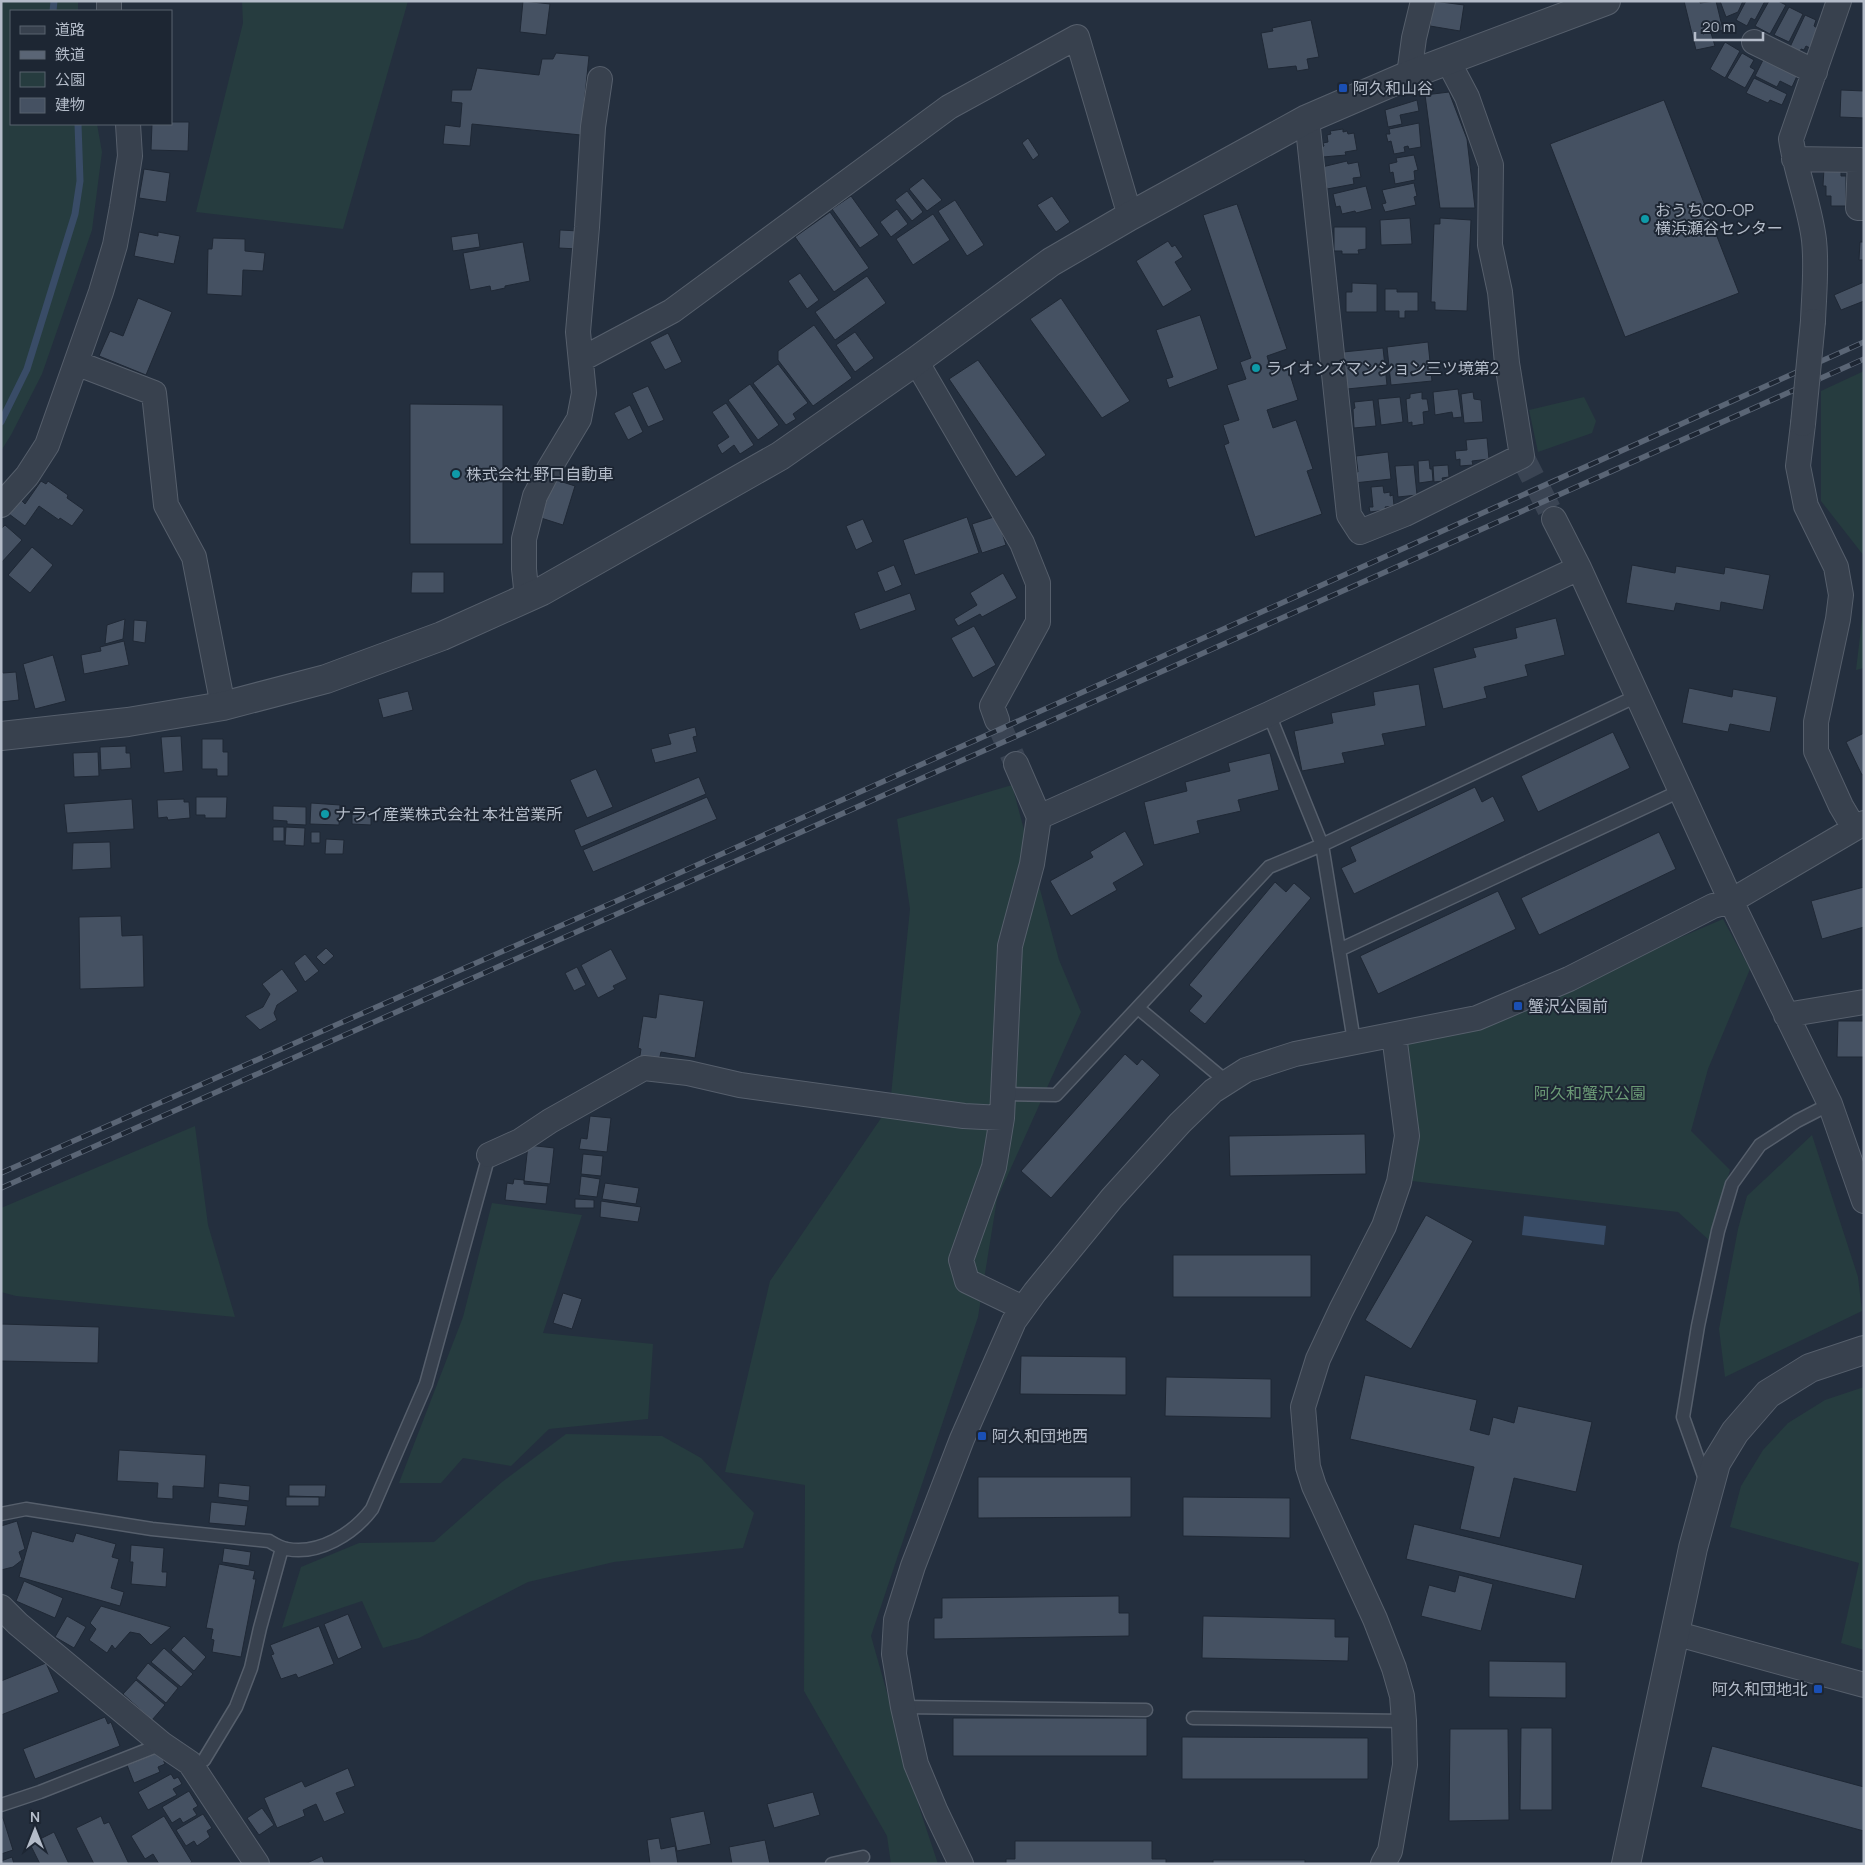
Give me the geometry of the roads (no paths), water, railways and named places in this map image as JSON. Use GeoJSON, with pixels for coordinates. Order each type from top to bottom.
{"type":"FeatureCollection","features":[{"type":"Feature","properties":{"kind":"street"},"geometry":{"type":"LineString","coordinates":[[1409,75],[1414,38],[1423,1]]}},
{"type":"Feature","properties":{"kind":"street"},"geometry":{"type":"LineString","coordinates":[[1,736],[128,722],[223,706],[326,679],[442,636],[527,598],[780,456],[916,361],[1051,262],[1130,216],[1308,119],[1409,75],[1606,1]]}},
{"type":"Feature","properties":{"kind":"street"},"geometry":{"type":"LineString","coordinates":[[961,1864],[916,1764],[903,1707],[894,1654],[896,1620],[913,1566],[962,1440],[1014,1321],[1124,1184],[1180,1123],[1213,1091],[1246,1070],[1295,1054],[1477,1018],[1569,979],[1713,906],[1730,901],[1859,826],[1841,806],[1816,751],[1816,722],[1841,595],[1836,567],[1806,506],[1798,466],[1813,321],[1815,265],[1814,241],[1791,139],[1839,1]]}},
{"type":"Feature","properties":{"kind":"street"},"geometry":{"type":"LineString","coordinates":[[582,359],[672,311],[949,107],[1078,37],[1130,216]]}},
{"type":"Feature","properties":{"kind":"street"},"geometry":{"type":"LineString","coordinates":[[1754,42],[1815,72]]}},
{"type":"Feature","properties":{"kind":"street"},"geometry":{"type":"LineString","coordinates":[[1308,119],[1349,515],[1360,532],[1405,514],[1522,456],[1507,363],[1500,292],[1490,246],[1491,165],[1467,97],[1448,61]]}},
{"type":"Feature","properties":{"kind":"street"},"geometry":{"type":"LineString","coordinates":[[527,598],[524,569],[524,538],[535,496],[579,419],[584,393],[578,332],[593,127],[600,79]]}},
{"type":"Feature","properties":{"kind":"street"},"geometry":{"type":"LineString","coordinates":[[1,505],[28,476],[48,445],[101,292],[114,246],[122,207],[130,156],[128,125]]}},
{"type":"Feature","properties":{"kind":"street"},"geometry":{"type":"LineString","coordinates":[[1794,159],[1860,160],[1858,208],[1864,208]]}},
{"type":"Feature","properties":{"kind":"street"},"geometry":{"type":"LineString","coordinates":[[916,361],[1022,543],[1038,583],[1038,622],[992,706],[997,720]]}},
{"type":"Feature","properties":{"kind":"street"},"geometry":{"type":"LineString","coordinates":[[76,363],[154,393],[166,505],[194,556],[223,706]]}},
{"type":"Feature","properties":{"kind":"street"},"geometry":{"type":"LineString","coordinates":[[1554,519],[1579,568],[1730,901],[1830,1104],[1864,1201]]}},
{"type":"Feature","properties":{"kind":"street"},"geometry":{"type":"LineString","coordinates":[[1039,817],[1269,714],[1579,568]]}},
{"type":"Feature","properties":{"kind":"street"},"geometry":{"type":"LineString","coordinates":[[1016,764],[1039,817],[1032,864],[1010,946],[1002,1118],[994,1168],[961,1260],[967,1280],[1023,1308]]}},
{"type":"Feature","properties":{"kind":"street"},"geometry":{"type":"LineString","coordinates":[[1786,1014],[1864,1002]]}},
{"type":"Feature","properties":{"kind":"street"},"geometry":{"type":"LineString","coordinates":[[1383,1864],[1390,1850],[1405,1765],[1402,1696],[1375,1619],[1314,1486],[1308,1466],[1303,1407],[1318,1360],[1384,1226],[1399,1182],[1407,1136],[1394,1035]]}},
{"type":"Feature","properties":{"kind":"street"},"geometry":{"type":"LineString","coordinates":[[489,1155],[520,1141],[550,1121],[644,1068],[688,1073],[740,1085],[964,1116],[1002,1118]]}},
{"type":"Feature","properties":{"kind":"street"},"geometry":{"type":"LineString","coordinates":[[1626,1864],[1693,1548],[1716,1463],[1735,1432],[1768,1394],[1810,1368],[1864,1350]]}},
{"type":"Feature","properties":{"kind":"street"},"geometry":{"type":"LineString","coordinates":[[1,1607],[18,1624],[162,1744],[190,1763],[252,1862]]}},
{"type":"Feature","properties":{"kind":"street"},"geometry":{"type":"LineString","coordinates":[[1674,1633],[1864,1685]]}},
{"type":"Feature","properties":{"kind":"lane"},"geometry":{"type":"LineString","coordinates":[[1003,1094],[1056,1095],[1269,867],[1322,846],[1637,696]]}},
{"type":"Feature","properties":{"kind":"lane"},"geometry":{"type":"LineString","coordinates":[[1269,714],[1322,846],[1354,1041]]}},
{"type":"Feature","properties":{"kind":"lane"},"geometry":{"type":"LineString","coordinates":[[1339,950],[1680,791]]}},
{"type":"Feature","properties":{"kind":"lane"},"geometry":{"type":"LineString","coordinates":[[1138,1008],[1227,1082]]}},
{"type":"Feature","properties":{"kind":"lane"},"geometry":{"type":"LineString","coordinates":[[1708,1489],[1683,1416],[1698,1326],[1718,1231],[1732,1184],[1758,1140],[1830,1104]]}},
{"type":"Feature","properties":{"kind":"lane"},"geometry":{"type":"LineString","coordinates":[[1,1514],[26,1509],[152,1529],[269,1540],[282,1548],[298,1550],[330,1544],[362,1522],[372,1509],[426,1384],[489,1155]]}},
{"type":"Feature","properties":{"kind":"lane"},"geometry":{"type":"LineString","coordinates":[[204,1760],[236,1707],[251,1668],[282,1548]]}},
{"type":"Feature","properties":{"kind":"lane"},"geometry":{"type":"LineString","coordinates":[[903,1707],[1146,1710]]}},
{"type":"Feature","properties":{"kind":"lane"},"geometry":{"type":"LineString","coordinates":[[1193,1718],[1404,1720]]}},
{"type":"Feature","properties":{"kind":"lane"},"geometry":{"type":"LineString","coordinates":[[1,1805],[40,1792],[162,1744]]}},
{"type":"Feature","properties":{"kind":"lane"},"geometry":{"type":"LineString","coordinates":[[832,1864],[863,1857]]}},
{"type":"Feature","properties":{"kind":"water"},"geometry":{"type":"Polygon","coordinates":[[[1524,1216],[1606,1226],[1604,1245],[1522,1235],[1524,1216]]]}},
{"type":"Feature","properties":{"kind":"waterway"},"geometry":{"type":"LineString","coordinates":[[53,10],[54,1]]}},
{"type":"Feature","properties":{"kind":"waterway"},"geometry":{"type":"LineString","coordinates":[[1,422],[27,369],[75,214],[80,181],[78,125]]}},
{"type":"Feature","properties":{"kind":"tunnel"},"geometry":{"type":"LineString","coordinates":[[1522,456],[1554,519]]}},
{"type":"Feature","properties":{"kind":"tunnel"},"geometry":{"type":"LineString","coordinates":[[997,720],[1016,764]]}},
{"type":"Feature","properties":{"kind":"railway"},"geometry":{"type":"LineString","coordinates":[[1,1173],[630,895],[1864,342]]}},
{"type":"Feature","properties":{"kind":"railway"},"geometry":{"type":"LineString","coordinates":[[1,1188],[1864,359]]}},
{"type":"Feature","properties":{"kind":"place","name":"阿久和山谷"},"geometry":{"type":"Point","coordinates":[1343,88]}},
{"type":"Feature","properties":{"kind":"place","name":"おうちCO-OP 横浜瀬谷センター"},"geometry":{"type":"Point","coordinates":[1645,219]}},
{"type":"Feature","properties":{"kind":"place","name":"ライオンズマンション三ツ境第2"},"geometry":{"type":"Point","coordinates":[1256,368]}},
{"type":"Feature","properties":{"kind":"place","name":"株式会社 野口自動車"},"geometry":{"type":"Point","coordinates":[456,474]}},
{"type":"Feature","properties":{"kind":"place","name":"ナライ産業株式会社 本社営業所"},"geometry":{"type":"Point","coordinates":[325,814]}},
{"type":"Feature","properties":{"kind":"place","name":"蟹沢公園前"},"geometry":{"type":"Point","coordinates":[1518,1006]}},
{"type":"Feature","properties":{"kind":"place","name":"阿久和団地西"},"geometry":{"type":"Point","coordinates":[982,1436]}},
{"type":"Feature","properties":{"kind":"place","name":"阿久和団地北"},"geometry":{"type":"Point","coordinates":[1818,1689]}},
{"type":"Feature","properties":{"kind":"park label","name":"阿久和蟹沢公園"},"geometry":{"type":"Point","coordinates":[1590,1093]}}]}
